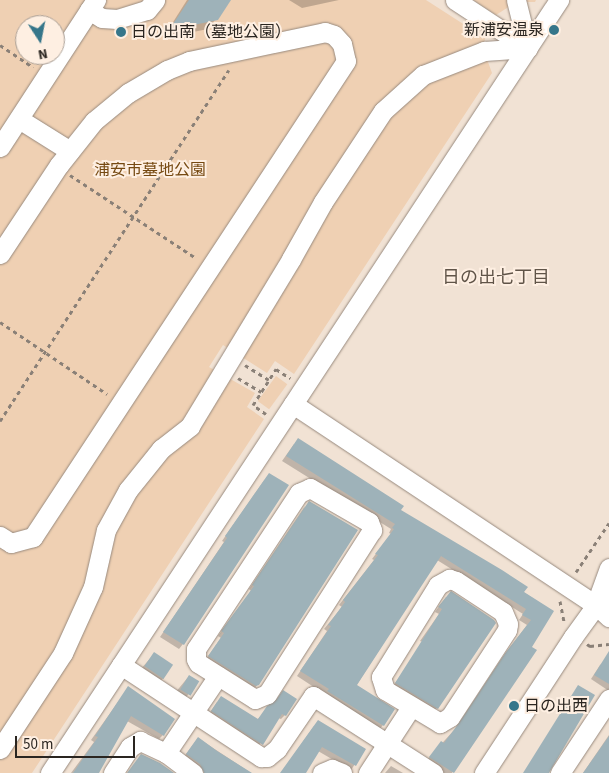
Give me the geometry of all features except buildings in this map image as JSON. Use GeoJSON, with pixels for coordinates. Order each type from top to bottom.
{"type":"FeatureCollection","features":[{"type":"Feature","properties":{"kind":"street"},"geometry":{"type":"LineString","coordinates":[[0,147],[92,5],[102,18],[117,19],[148,10],[155,0]]}},
{"type":"Feature","properties":{"kind":"street"},"geometry":{"type":"LineString","coordinates":[[455,0],[528,48]]}},
{"type":"Feature","properties":{"kind":"street"},"geometry":{"type":"LineString","coordinates":[[516,0],[528,48]]}},
{"type":"Feature","properties":{"kind":"street"},"geometry":{"type":"LineString","coordinates":[[50,773],[559,0]]}},
{"type":"Feature","properties":{"kind":"street"},"geometry":{"type":"LineString","coordinates":[[0,254],[70,151],[94,121],[128,93],[167,70],[189,62],[325,32],[334,35],[342,44],[346,62],[34,536],[11,543],[0,536]]}},
{"type":"Feature","properties":{"kind":"street"},"geometry":{"type":"LineString","coordinates":[[0,749],[63,653],[93,587],[106,530],[128,490],[161,449],[190,426],[323,202],[383,111],[423,75],[484,51],[528,48]]}},
{"type":"Feature","properties":{"kind":"street"},"geometry":{"type":"LineString","coordinates":[[19,119],[70,151]]}},
{"type":"Feature","properties":{"kind":"street"},"geometry":{"type":"LineString","coordinates":[[293,404],[605,610]]}},
{"type":"Feature","properties":{"kind":"street"},"geometry":{"type":"LineString","coordinates":[[304,489],[316,490],[369,522],[372,530],[370,536],[267,694],[262,698],[250,698],[218,676],[198,663],[196,649],[299,493],[304,489]]}},
{"type":"Feature","properties":{"kind":"street"},"geometry":{"type":"LineString","coordinates":[[605,610],[609,568]]}},
{"type":"Feature","properties":{"kind":"street"},"geometry":{"type":"LineString","coordinates":[[443,581],[456,581],[503,612],[507,617],[507,630],[446,722],[440,723],[410,706],[385,690],[381,678],[382,672],[438,585],[443,581]]}},
{"type":"Feature","properties":{"kind":"street"},"geometry":{"type":"LineString","coordinates":[[484,773],[605,610],[609,591]]}},
{"type":"Feature","properties":{"kind":"street"},"geometry":{"type":"LineString","coordinates":[[121,665],[255,754],[267,757],[277,749],[313,696],[433,773]]}},
{"type":"Feature","properties":{"kind":"street"},"geometry":{"type":"LineString","coordinates":[[166,753],[218,676]]}},
{"type":"Feature","properties":{"kind":"street"},"geometry":{"type":"LineString","coordinates":[[560,773],[609,699]]}},
{"type":"Feature","properties":{"kind":"street"},"geometry":{"type":"LineString","coordinates":[[368,773],[410,706]]}},
{"type":"Feature","properties":{"kind":"street"},"geometry":{"type":"LineString","coordinates":[[113,773],[135,742],[144,741],[166,753],[193,773]]}},
{"type":"Feature","properties":{"kind":"street"},"geometry":{"type":"LineString","coordinates":[[322,773],[332,769],[342,773]]}},
{"type":"Feature","properties":{"kind":"path"},"geometry":{"type":"LineString","coordinates":[[0,45],[36,69]]}},
{"type":"Feature","properties":{"kind":"path"},"geometry":{"type":"LineString","coordinates":[[0,421],[230,68]]}},
{"type":"Feature","properties":{"kind":"path"},"geometry":{"type":"LineString","coordinates":[[66,172],[203,263]]}},
{"type":"Feature","properties":{"kind":"path"},"geometry":{"type":"LineString","coordinates":[[0,322],[114,398]]}},
{"type":"Feature","properties":{"kind":"path"},"geometry":{"type":"LineString","coordinates":[[228,363],[268,380]]}},
{"type":"Feature","properties":{"kind":"path"},"geometry":{"type":"LineString","coordinates":[[228,363],[260,392]]}},
{"type":"Feature","properties":{"kind":"path"},"geometry":{"type":"LineString","coordinates":[[269,416],[252,405],[268,380],[276,369],[293,380]]}},
{"type":"Feature","properties":{"kind":"green space","name":"浦安市墓地公園"},"geometry":{"type":"Polygon","coordinates":[[[0,0],[426,0],[485,38],[484,51],[492,73],[294,374],[275,361],[267,373],[223,345],[209,367],[255,393],[247,407],[264,419],[32,773],[0,773],[0,0]]]}},
{"type":"Feature","properties":{"kind":"green space"},"geometry":{"type":"Polygon","coordinates":[[[473,0],[536,0],[535,2],[523,2],[510,6],[496,15],[473,0]]]}},
{"type":"Feature","properties":{"kind":"green space"},"geometry":{"type":"Polygon","coordinates":[[[276,376],[287,384],[269,409],[258,401],[276,376]]]}},
{"type":"Feature","properties":{"kind":"place","name":"新浦安温泉"},"geometry":{"type":"Point","coordinates":[554,30]}},
{"type":"Feature","properties":{"kind":"place","name":"日の出南（墓地公園）"},"geometry":{"type":"Point","coordinates":[121,32]}},
{"type":"Feature","properties":{"kind":"place","name":"日の出西"},"geometry":{"type":"Point","coordinates":[514,706]}},
{"type":"Feature","properties":{"kind":"district","name":"日の出七丁目"},"geometry":{"type":"Point","coordinates":[496,278]}}]}
